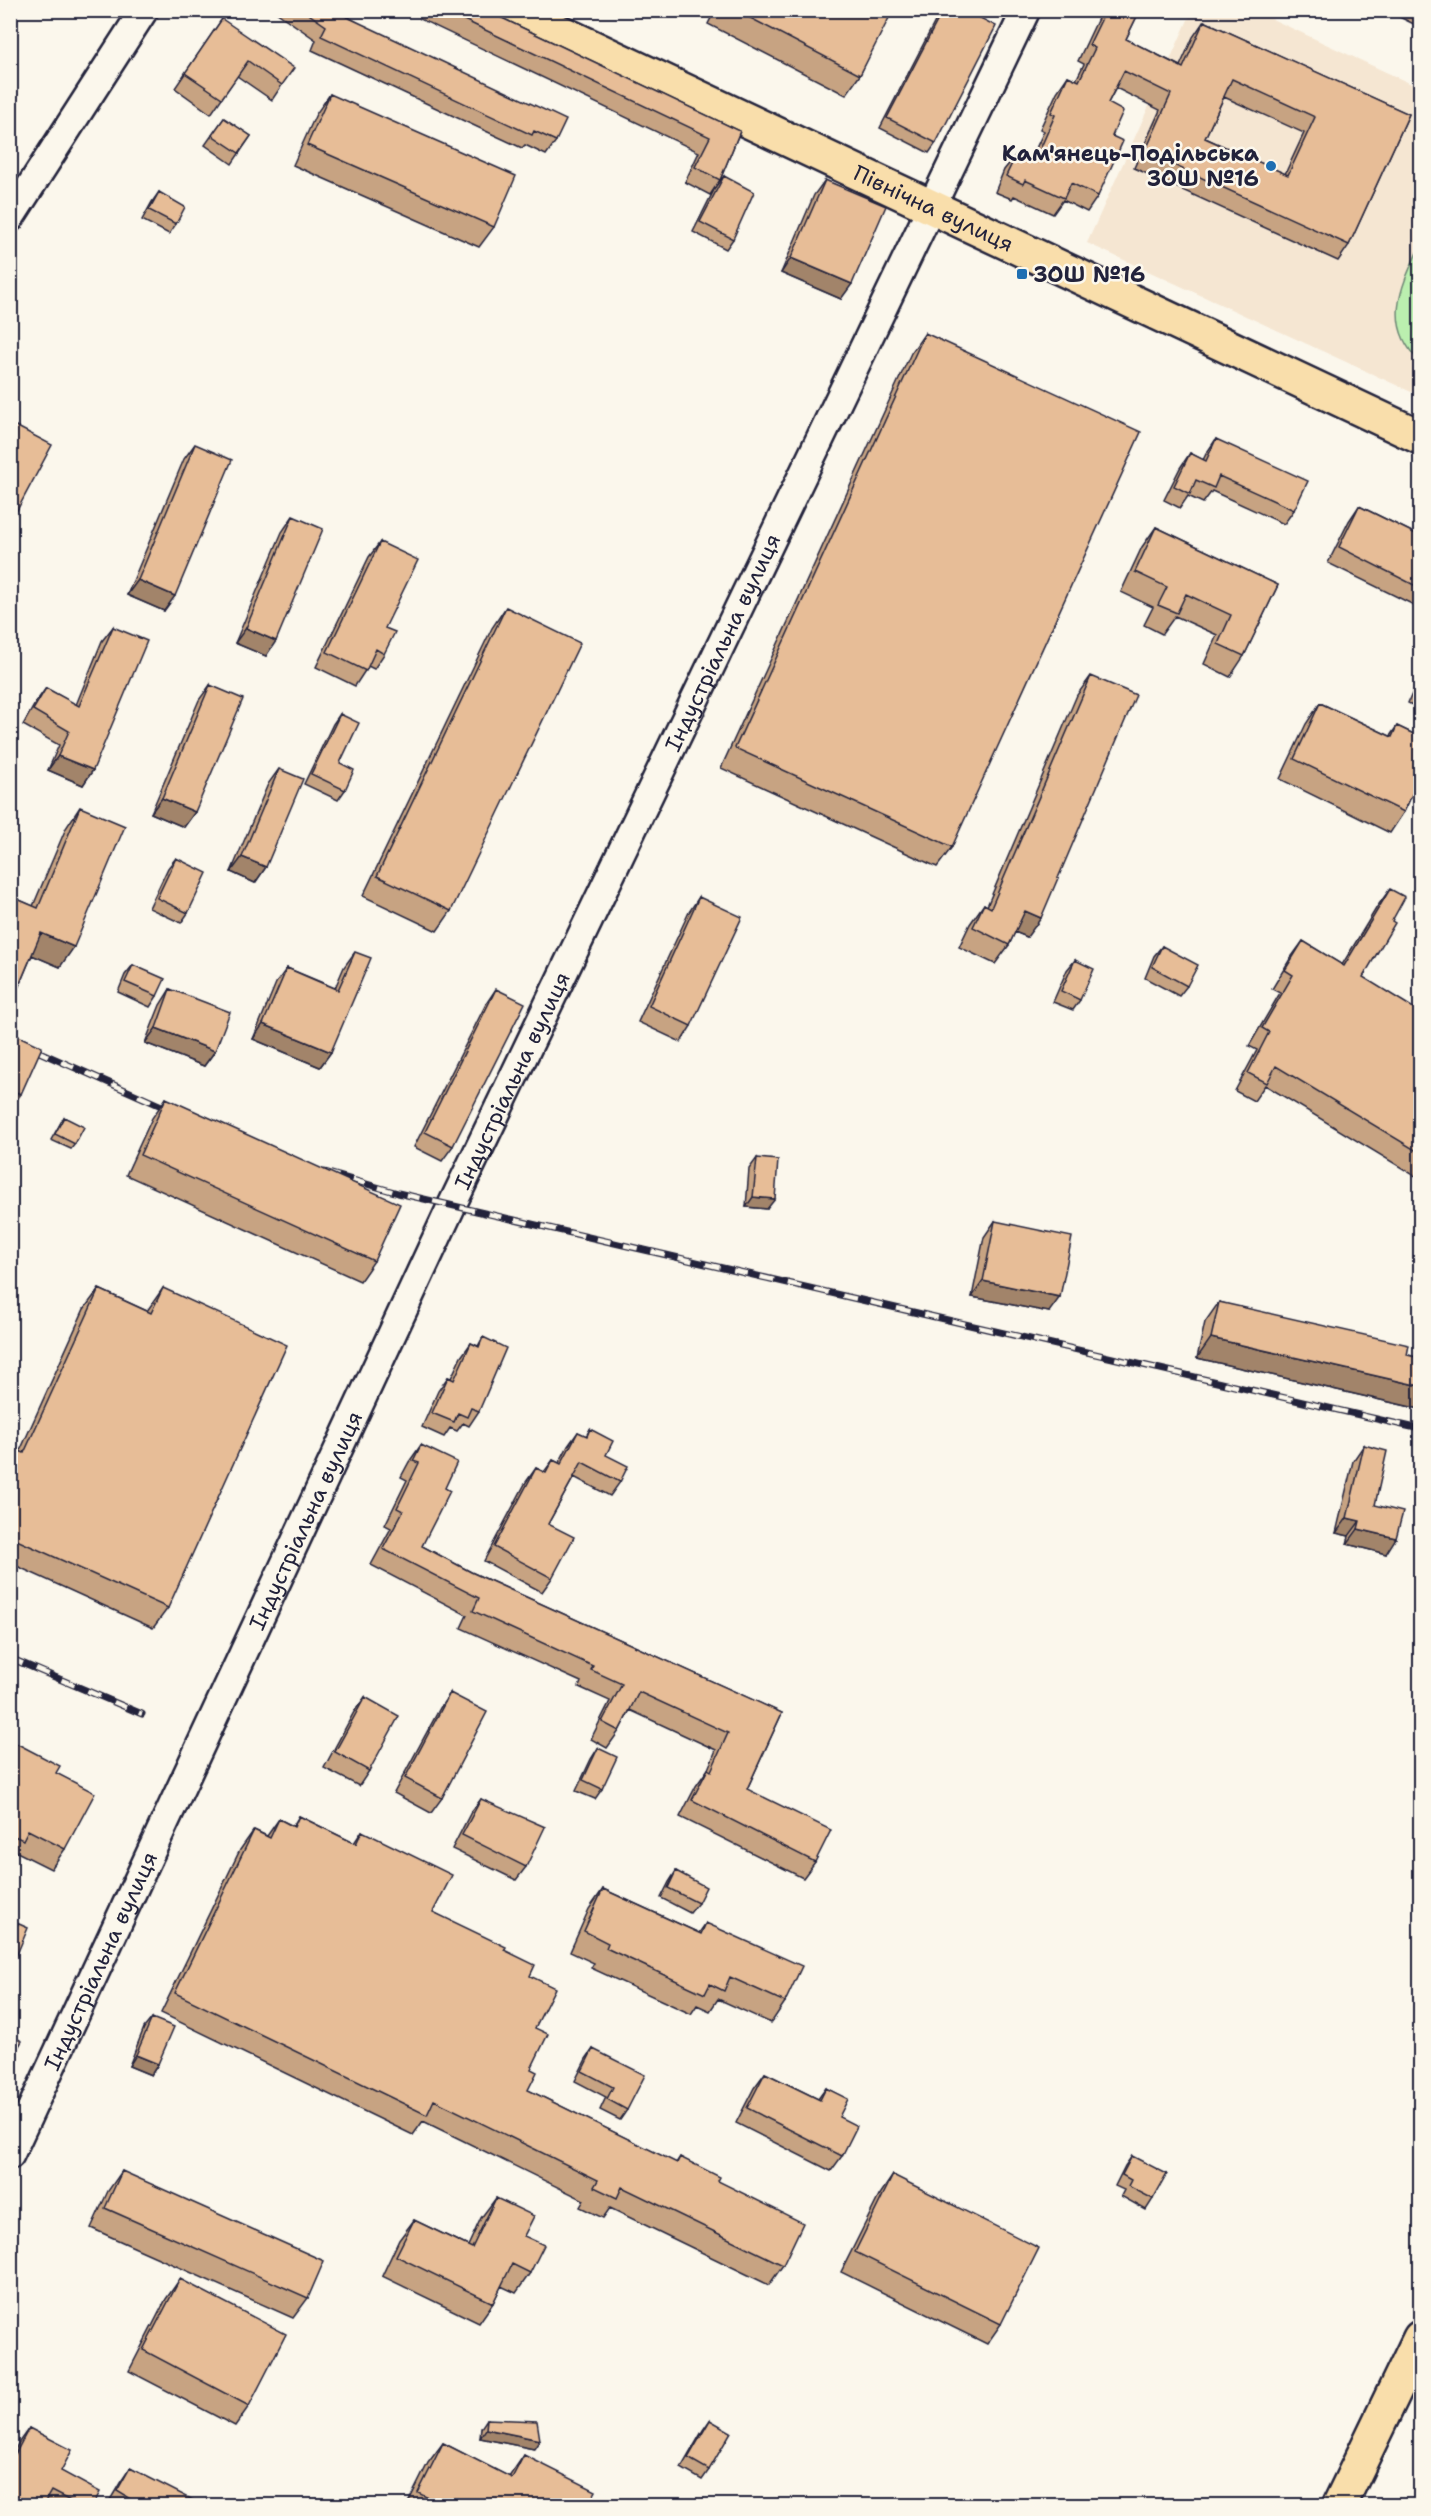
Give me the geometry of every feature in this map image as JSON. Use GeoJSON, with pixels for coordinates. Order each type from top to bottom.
{"type":"FeatureCollection","features":[{"type":"Feature","properties":{"kind":"main road","name":"Північна вулиця"},"geometry":{"type":"LineString","coordinates":[[513,10],[932,210],[1420,438]]}},
{"type":"Feature","properties":{"kind":"main road"},"geometry":{"type":"LineString","coordinates":[[1339,2505],[1420,2338]]}},
{"type":"Feature","properties":{"kind":"street"},"geometry":{"type":"LineString","coordinates":[[10,218],[144,10]]}},
{"type":"Feature","properties":{"kind":"street","name":"Індустріальна вулиця"},"geometry":{"type":"LineString","coordinates":[[10,2155],[452,1205],[932,210],[1026,10]]}},
{"type":"Feature","properties":{"kind":"shaded area","name":"Кам'янець-Подільська ЗОШ №16"},"geometry":{"type":"Polygon","coordinates":[[[1192,11],[1255,11],[1420,88],[1420,396],[1087,243],[1192,11]]]}},
{"type":"Feature","properties":{"kind":"green space"},"geometry":{"type":"Polygon","coordinates":[[[1420,246],[1420,362],[1408,348],[1401,334],[1398,319],[1402,291],[1420,246]]]}},
{"type":"Feature","properties":{"kind":"building"},"geometry":{"type":"Polygon","coordinates":[[[303,10],[337,10],[345,16],[566,120],[556,141],[534,131],[532,135],[321,36],[326,26],[303,10]]]}},
{"type":"Feature","properties":{"kind":"building"},"geometry":{"type":"Polygon","coordinates":[[[443,10],[485,10],[740,131],[720,180],[695,167],[710,137],[443,10]]]}},
{"type":"Feature","properties":{"kind":"building"},"geometry":{"type":"Polygon","coordinates":[[[735,10],[890,10],[892,12],[860,75],[735,10]]]}},
{"type":"Feature","properties":{"kind":"building"},"geometry":{"type":"Polygon","coordinates":[[[943,10],[965,10],[996,26],[936,143],[887,118],[943,10]]]}},
{"type":"Feature","properties":{"kind":"building"},"geometry":{"type":"Polygon","coordinates":[[[1106,10],[1140,10],[1126,39],[1183,68],[1204,21],[1409,114],[1349,245],[1145,152],[1171,94],[1124,71],[1108,103],[1123,111],[1112,136],[1123,141],[1098,196],[1071,183],[1064,198],[1025,180],[1023,184],[1006,176],[1016,155],[1034,163],[1055,115],[1051,113],[1068,76],[1079,81],[1095,48],[1089,45],[1106,10]],[[1232,79],[1205,138],[1288,175],[1315,117],[1232,79]]]}},
{"type":"Feature","properties":{"kind":"building"},"geometry":{"type":"Polygon","coordinates":[[[222,19],[294,68],[282,85],[248,61],[222,98],[185,73],[222,19]]]}},
{"type":"Feature","properties":{"kind":"building"},"geometry":{"type":"Polygon","coordinates":[[[330,94],[516,176],[494,227],[307,145],[330,94]]]}},
{"type":"Feature","properties":{"kind":"building"},"geometry":{"type":"Polygon","coordinates":[[[224,118],[251,136],[239,153],[212,135],[224,118]]]}},
{"type":"Feature","properties":{"kind":"building"},"geometry":{"type":"Polygon","coordinates":[[[724,176],[754,192],[733,239],[700,222],[724,176]]]}},
{"type":"Feature","properties":{"kind":"building"},"geometry":{"type":"Polygon","coordinates":[[[825,180],[886,206],[852,284],[791,258],[825,180]]]}},
{"type":"Feature","properties":{"kind":"building"},"geometry":{"type":"Polygon","coordinates":[[[159,192],[185,207],[176,224],[149,210],[159,192]]]}},
{"type":"Feature","properties":{"kind":"building"},"geometry":{"type":"Polygon","coordinates":[[[925,333],[1141,432],[952,847],[735,748],[925,333]]]}},
{"type":"Feature","properties":{"kind":"building"},"geometry":{"type":"Polygon","coordinates":[[[12,424],[52,445],[15,514],[10,512],[10,427],[12,424]]]}},
{"type":"Feature","properties":{"kind":"building"},"geometry":{"type":"Polygon","coordinates":[[[1216,439],[1308,481],[1294,510],[1219,476],[1214,488],[1196,480],[1190,494],[1174,486],[1190,453],[1206,461],[1216,439]]]}},
{"type":"Feature","properties":{"kind":"building"},"geometry":{"type":"Polygon","coordinates":[[[195,444],[232,460],[175,596],[138,580],[195,444]]]}},
{"type":"Feature","properties":{"kind":"building"},"geometry":{"type":"Polygon","coordinates":[[[1359,506],[1420,536],[1420,588],[1339,547],[1359,506]]]}},
{"type":"Feature","properties":{"kind":"building"},"geometry":{"type":"Polygon","coordinates":[[[293,516],[323,529],[276,641],[246,628],[293,516]]]}},
{"type":"Feature","properties":{"kind":"building"},"geometry":{"type":"Polygon","coordinates":[[[1156,527],[1278,585],[1244,656],[1218,644],[1231,615],[1186,594],[1177,613],[1158,605],[1167,587],[1135,572],[1156,527]]]}},
{"type":"Feature","properties":{"kind":"building"},"geometry":{"type":"Polygon","coordinates":[[[380,542],[418,560],[385,628],[395,632],[384,654],[376,649],[366,671],[327,652],[380,542]]]}},
{"type":"Feature","properties":{"kind":"building"},"geometry":{"type":"Polygon","coordinates":[[[506,607],[580,643],[451,911],[377,876],[506,607]]]}},
{"type":"Feature","properties":{"kind":"building"},"geometry":{"type":"Polygon","coordinates":[[[113,627],[147,641],[93,770],[58,756],[69,731],[33,710],[46,688],[79,706],[113,627]]]}},
{"type":"Feature","properties":{"kind":"building"},"geometry":{"type":"Polygon","coordinates":[[[1091,676],[1136,695],[1041,918],[1025,911],[1009,945],[973,927],[984,904],[991,908],[1091,676]]]}},
{"type":"Feature","properties":{"kind":"building"},"geometry":{"type":"Polygon","coordinates":[[[210,685],[243,699],[195,812],[162,798],[210,685]]]}},
{"type":"Feature","properties":{"kind":"building"},"geometry":{"type":"Polygon","coordinates":[[[1320,703],[1392,737],[1397,726],[1420,737],[1420,777],[1404,812],[1294,759],[1320,703]]]}},
{"type":"Feature","properties":{"kind":"building"},"geometry":{"type":"Polygon","coordinates":[[[340,714],[359,723],[340,763],[354,770],[345,790],[311,774],[340,714]]]}},
{"type":"Feature","properties":{"kind":"building"},"geometry":{"type":"Polygon","coordinates":[[[279,769],[303,779],[266,867],[242,857],[279,769]]]}},
{"type":"Feature","properties":{"kind":"building"},"geometry":{"type":"Polygon","coordinates":[[[80,807],[125,826],[74,947],[41,933],[18,988],[10,984],[10,896],[38,908],[80,807]]]}},
{"type":"Feature","properties":{"kind":"building"},"geometry":{"type":"Polygon","coordinates":[[[176,858],[207,873],[188,913],[157,898],[176,858]]]}},
{"type":"Feature","properties":{"kind":"building"},"geometry":{"type":"Polygon","coordinates":[[[1390,889],[1405,897],[1392,921],[1395,923],[1363,977],[1420,1012],[1420,1087],[1415,1096],[1420,1100],[1420,1153],[1276,1066],[1267,1083],[1248,1073],[1269,1032],[1262,1028],[1293,975],[1285,970],[1303,941],[1344,966],[1390,889]]]}},
{"type":"Feature","properties":{"kind":"building"},"geometry":{"type":"Polygon","coordinates":[[[699,897],[742,917],[691,1026],[649,1006],[699,897]]]}},
{"type":"Feature","properties":{"kind":"building"},"geometry":{"type":"Polygon","coordinates":[[[1162,946],[1198,965],[1187,986],[1152,967],[1162,946]]]}},
{"type":"Feature","properties":{"kind":"building"},"geometry":{"type":"Polygon","coordinates":[[[355,952],[371,958],[331,1052],[263,1024],[287,968],[338,990],[355,952]]]}},
{"type":"Feature","properties":{"kind":"building"},"geometry":{"type":"Polygon","coordinates":[[[1075,960],[1094,969],[1080,1000],[1061,991],[1075,960]]]}},
{"type":"Feature","properties":{"kind":"building"},"geometry":{"type":"Polygon","coordinates":[[[133,965],[165,979],[157,996],[125,982],[133,965]]]}},
{"type":"Feature","properties":{"kind":"building"},"geometry":{"type":"Polygon","coordinates":[[[170,989],[230,1012],[215,1051],[156,1028],[170,989]]]}},
{"type":"Feature","properties":{"kind":"building"},"geometry":{"type":"Polygon","coordinates":[[[496,989],[525,1003],[453,1146],[425,1132],[496,989]]]}},
{"type":"Feature","properties":{"kind":"building"},"geometry":{"type":"Polygon","coordinates":[[[10,1032],[42,1047],[21,1094],[10,1090],[10,1032]]]}},
{"type":"Feature","properties":{"kind":"building"},"geometry":{"type":"Polygon","coordinates":[[[166,1098],[400,1204],[374,1261],[140,1155],[166,1098]]]}},
{"type":"Feature","properties":{"kind":"building"},"geometry":{"type":"Polygon","coordinates":[[[64,1117],[84,1127],[75,1144],[55,1134],[64,1117]]]}},
{"type":"Feature","properties":{"kind":"building"},"geometry":{"type":"Polygon","coordinates":[[[757,1158],[778,1160],[775,1199],[753,1197],[757,1158]]]}},
{"type":"Feature","properties":{"kind":"building"},"geometry":{"type":"Polygon","coordinates":[[[995,1221],[1072,1237],[1060,1297],[983,1281],[995,1221]]]}},
{"type":"Feature","properties":{"kind":"building"},"geometry":{"type":"Polygon","coordinates":[[[163,1288],[287,1345],[168,1608],[10,1537],[10,1447],[24,1453],[99,1289],[151,1313],[163,1288]]]}},
{"type":"Feature","properties":{"kind":"building"},"geometry":{"type":"Polygon","coordinates":[[[1219,1302],[1409,1345],[1407,1355],[1420,1358],[1420,1386],[1211,1338],[1219,1302]]]}},
{"type":"Feature","properties":{"kind":"building"},"geometry":{"type":"Polygon","coordinates":[[[483,1337],[506,1348],[479,1411],[471,1408],[467,1417],[458,1413],[454,1422],[432,1413],[448,1377],[454,1380],[471,1343],[479,1347],[483,1337]]]}},
{"type":"Feature","properties":{"kind":"building"},"geometry":{"type":"Polygon","coordinates":[[[590,1429],[613,1441],[606,1455],[628,1466],[620,1482],[582,1462],[548,1524],[574,1537],[552,1578],[494,1547],[536,1468],[546,1473],[553,1460],[561,1464],[578,1432],[587,1436],[590,1429]]]}},
{"type":"Feature","properties":{"kind":"building"},"geometry":{"type":"Polygon","coordinates":[[[421,1445],[457,1462],[445,1488],[450,1491],[422,1546],[471,1572],[782,1713],[747,1789],[831,1830],[815,1862],[692,1800],[708,1769],[711,1771],[728,1733],[639,1692],[619,1731],[602,1722],[622,1684],[591,1670],[593,1666],[473,1611],[479,1598],[383,1549],[403,1511],[397,1508],[419,1463],[413,1461],[421,1445]]]}},
{"type":"Feature","properties":{"kind":"building"},"geometry":{"type":"Polygon","coordinates":[[[1364,1445],[1387,1451],[1375,1505],[1403,1512],[1396,1538],[1358,1529],[1360,1521],[1347,1518],[1364,1445]]]}},
{"type":"Feature","properties":{"kind":"building"},"geometry":{"type":"Polygon","coordinates":[[[450,1693],[487,1712],[442,1798],[405,1778],[450,1693]]]}},
{"type":"Feature","properties":{"kind":"building"},"geometry":{"type":"Polygon","coordinates":[[[365,1697],[399,1716],[369,1771],[335,1752],[365,1697]]]}},
{"type":"Feature","properties":{"kind":"building"},"geometry":{"type":"Polygon","coordinates":[[[10,1740],[60,1766],[56,1773],[95,1793],[65,1849],[28,1830],[23,1840],[10,1834],[10,1740]]]}},
{"type":"Feature","properties":{"kind":"building"},"geometry":{"type":"Polygon","coordinates":[[[598,1748],[617,1757],[602,1789],[583,1780],[598,1748]]]}},
{"type":"Feature","properties":{"kind":"building"},"geometry":{"type":"Polygon","coordinates":[[[481,1799],[545,1827],[526,1867],[462,1835],[481,1799]]]}},
{"type":"Feature","properties":{"kind":"building"},"geometry":{"type":"Polygon","coordinates":[[[299,1816],[356,1844],[362,1831],[452,1875],[433,1912],[506,1947],[504,1950],[535,1965],[530,1976],[555,1988],[535,2028],[548,2034],[531,2069],[537,2072],[528,2090],[677,2163],[680,2157],[720,2177],[718,2181],[803,2223],[783,2265],[622,2187],[617,2198],[594,2187],[598,2180],[434,2100],[427,2115],[175,1993],[254,1830],[270,1838],[279,1819],[294,1827],[299,1816]]]}},
{"type":"Feature","properties":{"kind":"building"},"geometry":{"type":"Polygon","coordinates":[[[676,1871],[706,1887],[698,1903],[668,1888],[676,1871]]]}},
{"type":"Feature","properties":{"kind":"building"},"geometry":{"type":"Polygon","coordinates":[[[603,1889],[701,1934],[706,1923],[802,1966],[785,2002],[730,1977],[724,1991],[710,1984],[705,1994],[606,1948],[608,1943],[584,1931],[603,1889]]]}},
{"type":"Feature","properties":{"kind":"building"},"geometry":{"type":"Polygon","coordinates":[[[10,1920],[28,1928],[10,1971],[10,1920]]]}},
{"type":"Feature","properties":{"kind":"building"},"geometry":{"type":"Polygon","coordinates":[[[152,2018],[174,2027],[158,2064],[136,2055],[152,2018]]]}},
{"type":"Feature","properties":{"kind":"building"},"geometry":{"type":"Polygon","coordinates":[[[10,2035],[22,2041],[10,2061],[10,2035]]]}},
{"type":"Feature","properties":{"kind":"building"},"geometry":{"type":"Polygon","coordinates":[[[593,2049],[645,2075],[627,2110],[607,2099],[613,2087],[582,2071],[593,2049]]]}},
{"type":"Feature","properties":{"kind":"building"},"geometry":{"type":"Polygon","coordinates":[[[765,2073],[820,2100],[826,2088],[848,2099],[839,2117],[857,2126],[842,2156],[747,2108],[765,2073]]]}},
{"type":"Feature","properties":{"kind":"building"},"geometry":{"type":"Polygon","coordinates":[[[1132,2156],[1167,2174],[1153,2199],[1128,2186],[1131,2180],[1122,2175],[1132,2156]]]}},
{"type":"Feature","properties":{"kind":"building"},"geometry":{"type":"Polygon","coordinates":[[[122,2171],[324,2261],[308,2298],[105,2208],[122,2171]]]}},
{"type":"Feature","properties":{"kind":"building"},"geometry":{"type":"Polygon","coordinates":[[[893,2175],[1039,2248],[1001,2324],[855,2252],[893,2175]]]}},
{"type":"Feature","properties":{"kind":"building"},"geometry":{"type":"Polygon","coordinates":[[[496,2198],[534,2216],[524,2236],[544,2245],[530,2273],[512,2264],[493,2303],[396,2256],[414,2220],[472,2248],[496,2198]]]}},
{"type":"Feature","properties":{"kind":"building"},"geometry":{"type":"Polygon","coordinates":[[[180,2279],[286,2334],[249,2406],[143,2350],[180,2279]]]}},
{"type":"Feature","properties":{"kind":"building"},"geometry":{"type":"Polygon","coordinates":[[[487,2419],[537,2421],[540,2440],[486,2429],[487,2419]]]}},
{"type":"Feature","properties":{"kind":"building"},"geometry":{"type":"Polygon","coordinates":[[[710,2420],[731,2432],[709,2470],[688,2458],[710,2420]]]}},
{"type":"Feature","properties":{"kind":"building"},"geometry":{"type":"Polygon","coordinates":[[[29,2428],[72,2450],[61,2471],[100,2492],[93,2505],[78,2505],[51,2491],[43,2505],[10,2505],[10,2478],[13,2474],[10,2473],[10,2464],[29,2428]]]}},
{"type":"Feature","properties":{"kind":"building"},"geometry":{"type":"Polygon","coordinates":[[[443,2443],[512,2478],[524,2455],[596,2491],[588,2505],[443,2505],[418,2493],[443,2443]]]}},
{"type":"Feature","properties":{"kind":"building"},"geometry":{"type":"Polygon","coordinates":[[[130,2468],[197,2502],[195,2505],[140,2505],[117,2491],[130,2468]]]}},
{"type":"Feature","properties":{"kind":"railway"},"geometry":{"type":"LineString","coordinates":[[10,1039],[175,1112]]}},
{"type":"Feature","properties":{"kind":"railway"},"geometry":{"type":"LineString","coordinates":[[325,1172],[398,1193],[1420,1429]]}},
{"type":"Feature","properties":{"kind":"railway"},"geometry":{"type":"LineString","coordinates":[[10,1658],[142,1714]]}},
{"type":"Feature","properties":{"kind":"place","name":"Кам'янець-Подільська ЗОШ №16"},"geometry":{"type":"Point","coordinates":[1271,166]}},
{"type":"Feature","properties":{"kind":"place","name":"ЗОШ №16"},"geometry":{"type":"Point","coordinates":[1022,274]}}]}
